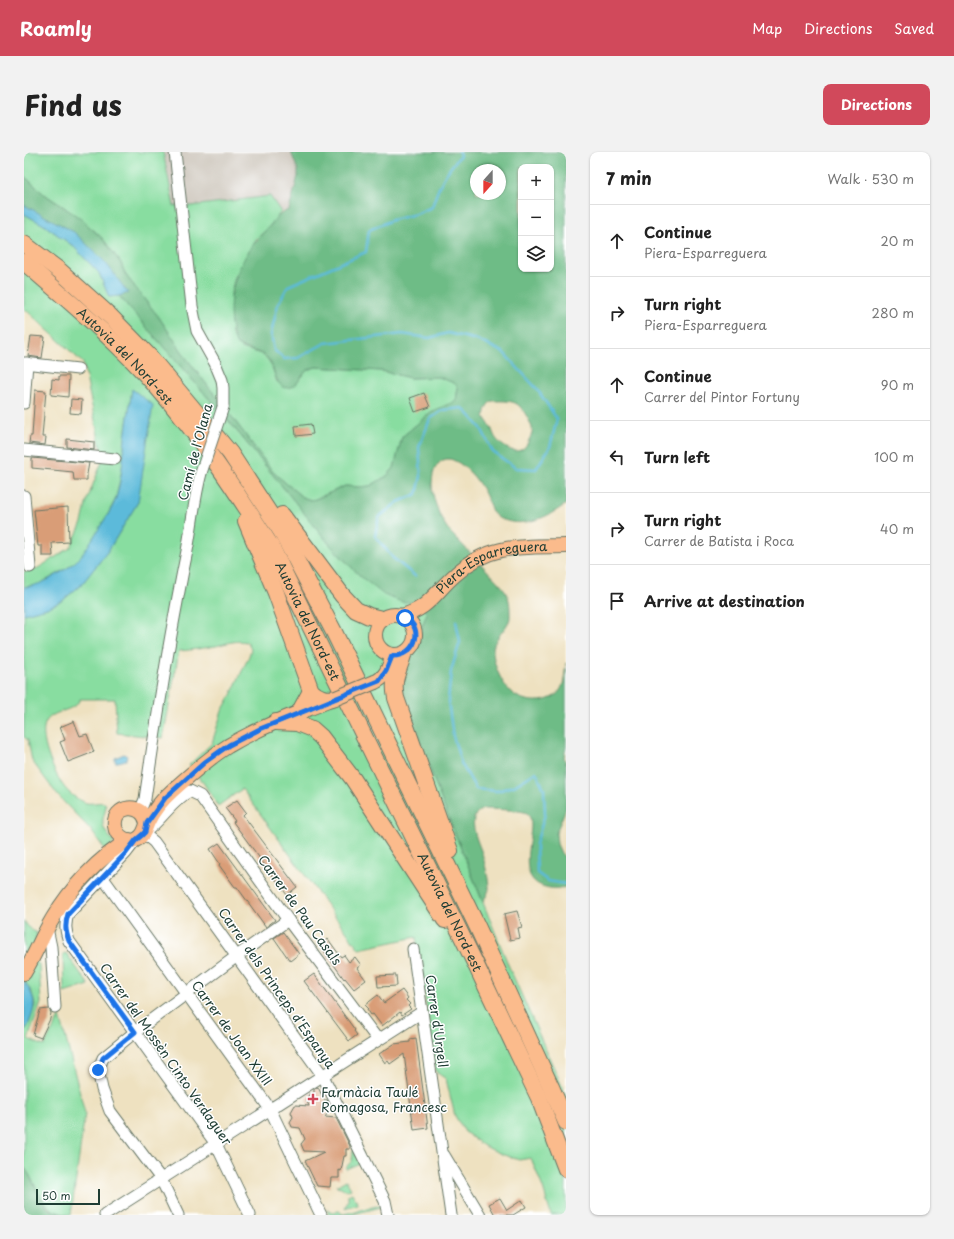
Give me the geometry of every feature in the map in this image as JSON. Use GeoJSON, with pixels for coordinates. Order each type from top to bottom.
{"type":"FeatureCollection","features":[{"type":"Feature","properties":{"kind":"highway","name":"Autovia del Nord-est"},"geometry":{"type":"LineString","coordinates":[[24,244],[65,276],[131,336],[230,453],[281,531],[334,632],[477,926],[566,1122]]}},
{"type":"Feature","properties":{"kind":"highway","name":"Autovia del Nord-est"},"geometry":{"type":"LineString","coordinates":[[24,262],[92,321],[156,386],[186,421],[272,546],[539,1098],[566,1169]]}},
{"type":"Feature","properties":{"kind":"highway"},"geometry":{"type":"LineString","coordinates":[[230,453],[254,479],[342,595],[356,610],[369,616],[382,619]]}},
{"type":"Feature","properties":{"kind":"highway"},"geometry":{"type":"LineString","coordinates":[[238,495],[246,520],[276,593],[311,691],[318,697],[324,699],[325,702],[311,717],[312,729]]}},
{"type":"Feature","properties":{"kind":"highway"},"geometry":{"type":"LineString","coordinates":[[397,655],[394,689],[398,708],[477,926]]}},
{"type":"Feature","properties":{"kind":"highway"},"geometry":{"type":"LineString","coordinates":[[299,713],[311,691]]}},
{"type":"Feature","properties":{"kind":"highway"},"geometry":{"type":"LineString","coordinates":[[276,722],[297,723],[312,729],[321,737],[353,779],[443,918],[475,963]]}},
{"type":"Feature","properties":{"kind":"main road","name":"Piera-Esparreguera"},"geometry":{"type":"LineString","coordinates":[[382,619],[389,616],[401,616],[415,612],[426,605],[457,573],[474,561],[494,551],[514,547],[566,546]]}},
{"type":"Feature","properties":{"kind":"main road","name":"Piera-Esparreguera"},"geometry":{"type":"LineString","coordinates":[[137,828],[192,772],[240,739],[276,722],[382,678],[397,655],[412,647],[415,642],[415,631],[426,605]]}},
{"type":"Feature","properties":{"kind":"main road"},"geometry":{"type":"LineString","coordinates":[[401,616],[408,619],[415,631]]}},
{"type":"Feature","properties":{"kind":"main road"},"geometry":{"type":"LineString","coordinates":[[382,619],[375,630],[376,644],[385,654],[397,655]]}},
{"type":"Feature","properties":{"kind":"main road"},"geometry":{"type":"LineString","coordinates":[[24,973],[47,928],[68,895],[112,850],[137,828]]}},
{"type":"Feature","properties":{"kind":"street","name":"Camí de l'Olana"},"geometry":{"type":"LineString","coordinates":[[137,828],[145,799],[170,632],[188,544],[196,492],[223,407],[222,380],[197,331],[192,306],[175,152]]}},
{"type":"Feature","properties":{"kind":"street"},"geometry":{"type":"LineString","coordinates":[[24,403],[26,363],[78,369]]}},
{"type":"Feature","properties":{"kind":"street"},"geometry":{"type":"LineString","coordinates":[[24,450],[115,459]]}},
{"type":"Feature","properties":{"kind":"street"},"geometry":{"type":"LineString","coordinates":[[24,496],[30,567]]}},
{"type":"Feature","properties":{"kind":"street","name":"Carrer de Pau Casals"},"geometry":{"type":"LineString","coordinates":[[137,828],[154,825],[182,795],[190,791],[200,796],[288,920],[378,1040]]}},
{"type":"Feature","properties":{"kind":"street"},"geometry":{"type":"LineString","coordinates":[[104,878],[126,853],[137,828]]}},
{"type":"Feature","properties":{"kind":"street","name":"Carrer dels Princeps d'Espanya"},"geometry":{"type":"LineString","coordinates":[[137,828],[154,842],[323,1076],[385,1201],[388,1215]]}},
{"type":"Feature","properties":{"kind":"street","name":"Carrer del Mossèn Cinto Verdaguer"},"geometry":{"type":"LineString","coordinates":[[104,878],[68,914],[65,924],[69,941],[216,1144],[250,1215]]}},
{"type":"Feature","properties":{"kind":"street","name":"Carrer de Joan XXIII"},"geometry":{"type":"LineString","coordinates":[[104,878],[270,1109],[321,1215]]}},
{"type":"Feature","properties":{"kind":"street"},"geometry":{"type":"LineString","coordinates":[[178,1215],[161,1179],[110,1111],[102,1089],[98,1070],[103,1058],[135,1032],[236,956],[288,920]]}},
{"type":"Feature","properties":{"kind":"street"},"geometry":{"type":"LineString","coordinates":[[47,928],[51,947],[55,1007]]}},
{"type":"Feature","properties":{"kind":"street","name":"Carrer d'Urgell"},"geometry":{"type":"LineString","coordinates":[[413,950],[451,1215]]}},
{"type":"Feature","properties":{"kind":"street"},"geometry":{"type":"LineString","coordinates":[[106,1215],[422,1012]]}},
{"type":"Feature","properties":{"kind":"street"},"geometry":{"type":"LineString","coordinates":[[442,1151],[480,1215]]}},
{"type":"Feature","properties":{"kind":"shaded area"},"geometry":{"type":"Polygon","coordinates":[[[163,152],[291,152],[298,170],[298,176],[289,210],[281,212],[270,196],[191,206],[174,206],[163,152]]]}},
{"type":"Feature","properties":{"kind":"green space"},"geometry":{"type":"Polygon","coordinates":[[[24,152],[163,152],[174,206],[191,206],[270,196],[281,212],[267,229],[256,239],[235,277],[231,292],[232,335],[240,347],[264,356],[272,367],[277,382],[298,382],[307,370],[316,367],[381,371],[410,378],[439,377],[454,383],[458,387],[456,401],[431,412],[402,437],[394,468],[387,476],[370,486],[345,486],[311,500],[302,497],[273,472],[187,359],[158,316],[125,274],[121,263],[103,239],[64,207],[44,194],[24,176],[24,152]]]}},
{"type":"Feature","properties":{"kind":"green space"},"geometry":{"type":"Polygon","coordinates":[[[291,152],[566,152],[566,504],[553,513],[529,522],[520,523],[500,519],[492,511],[478,481],[464,466],[449,459],[439,463],[434,470],[432,489],[437,509],[446,526],[500,584],[508,598],[510,620],[496,640],[493,652],[501,679],[508,689],[518,697],[525,700],[540,701],[548,699],[560,691],[564,681],[566,663],[566,747],[564,757],[566,765],[566,808],[556,833],[557,844],[561,853],[566,858],[566,887],[548,888],[533,880],[527,861],[531,828],[530,819],[527,813],[513,810],[484,809],[478,812],[475,816],[474,822],[474,829],[483,856],[489,884],[488,891],[483,902],[443,804],[399,685],[406,661],[418,647],[427,613],[417,602],[402,602],[384,595],[360,576],[331,546],[232,425],[119,296],[128,293],[45,218],[24,205],[24,176],[44,194],[80,218],[103,239],[121,263],[125,274],[158,316],[187,359],[273,472],[302,497],[311,500],[345,486],[370,486],[387,476],[394,468],[402,437],[431,412],[456,401],[458,387],[454,383],[439,377],[410,378],[381,371],[316,367],[305,372],[296,384],[287,388],[280,384],[269,360],[266,357],[258,352],[236,344],[230,313],[234,282],[247,254],[256,241],[279,216],[289,210],[298,176],[298,170],[291,152]],[[492,401],[486,408],[484,417],[491,427],[494,436],[508,449],[516,451],[520,450],[526,445],[531,436],[532,428],[530,422],[517,404],[505,401],[492,401]]]}},
{"type":"Feature","properties":{"kind":"green space"},"geometry":{"type":"Polygon","coordinates":[[[24,214],[44,225],[73,246],[99,273],[109,297],[119,296],[232,425],[331,546],[360,576],[417,602],[427,613],[418,647],[412,654],[399,685],[443,804],[510,969],[566,1095],[566,1215],[551,1215],[543,1188],[531,1158],[519,1160],[484,1146],[465,1132],[455,1116],[446,1079],[436,1072],[416,937],[359,949],[242,789],[218,806],[199,776],[189,765],[212,743],[222,711],[249,656],[251,649],[247,642],[235,642],[193,650],[179,651],[163,738],[117,733],[115,699],[80,699],[74,706],[51,716],[47,720],[44,726],[45,745],[56,774],[65,788],[70,794],[85,802],[105,803],[106,807],[103,826],[114,842],[106,851],[90,829],[59,797],[32,761],[28,740],[24,737],[24,614],[47,608],[62,601],[82,584],[108,551],[138,502],[132,390],[122,469],[116,498],[108,514],[85,552],[79,559],[66,569],[38,585],[24,587],[24,572],[38,568],[70,548],[82,523],[87,500],[103,459],[83,363],[24,308],[24,214]]]}},
{"type":"Feature","properties":{"kind":"green space"},"geometry":{"type":"Polygon","coordinates":[[[24,921],[30,929],[37,933],[32,959],[39,964],[41,1003],[28,1039],[44,1046],[60,1016],[85,1113],[71,1215],[61,1214],[47,1205],[24,1167],[24,1032],[28,1026],[35,1005],[32,993],[24,980],[24,921]]]}},
{"type":"Feature","properties":{"kind":"green space"},"geometry":{"type":"Polygon","coordinates":[[[66,953],[89,985],[64,993],[63,954],[66,953]]]}},
{"type":"Feature","properties":{"kind":"green space"},"geometry":{"type":"Polygon","coordinates":[[[353,1150],[360,1163],[346,1169],[352,1161],[353,1150]]]}},
{"type":"Feature","properties":{"kind":"green space"},"geometry":{"type":"Polygon","coordinates":[[[24,1167],[47,1207],[51,1210],[66,1215],[24,1215],[24,1167]]]}},
{"type":"Feature","properties":{"kind":"green space"},"geometry":{"type":"Polygon","coordinates":[[[346,1180],[351,1189],[347,1191],[336,1186],[346,1180]]]}},
{"type":"Feature","properties":{"kind":"green space"},"geometry":{"type":"Polygon","coordinates":[[[352,1193],[358,1204],[345,1208],[348,1201],[348,1195],[352,1193]]]}},
{"type":"Feature","properties":{"kind":"green space"},"geometry":{"type":"Polygon","coordinates":[[[381,1205],[381,1207],[350,1215],[329,1215],[327,1210],[328,1209],[333,1212],[339,1211],[343,1214],[381,1205]]]}},
{"type":"Feature","properties":{"kind":"water"},"geometry":{"type":"Polygon","coordinates":[[[24,205],[74,232],[106,263],[128,293],[109,297],[99,273],[73,246],[44,225],[24,214],[24,205]]]}},
{"type":"Feature","properties":{"kind":"water"},"geometry":{"type":"Polygon","coordinates":[[[132,389],[153,405],[138,502],[108,551],[82,584],[62,601],[47,608],[24,614],[24,587],[33,586],[54,577],[77,560],[112,507],[116,498],[121,476],[132,389]]]}},
{"type":"Feature","properties":{"kind":"water"},"geometry":{"type":"Polygon","coordinates":[[[124,754],[127,756],[126,760],[115,762],[115,758],[124,754]]]}},
{"type":"Feature","properties":{"kind":"water"},"geometry":{"type":"Polygon","coordinates":[[[24,980],[32,994],[34,1007],[31,1018],[24,1032],[24,980]]]}},
{"type":"Feature","properties":{"kind":"building"},"geometry":{"type":"Polygon","coordinates":[[[31,336],[45,337],[42,358],[28,356],[31,336]]]}},
{"type":"Feature","properties":{"kind":"building"},"geometry":{"type":"Polygon","coordinates":[[[59,376],[69,376],[68,397],[51,395],[52,379],[59,380],[59,376]]]}},
{"type":"Feature","properties":{"kind":"building"},"geometry":{"type":"Polygon","coordinates":[[[35,390],[46,391],[42,437],[46,437],[45,445],[29,443],[30,436],[32,436],[35,390]]]}},
{"type":"Feature","properties":{"kind":"building"},"geometry":{"type":"Polygon","coordinates":[[[424,393],[430,407],[415,412],[410,398],[424,393]]]}},
{"type":"Feature","properties":{"kind":"building"},"geometry":{"type":"Polygon","coordinates":[[[71,399],[82,400],[81,414],[70,413],[71,399]]]}},
{"type":"Feature","properties":{"kind":"building"},"geometry":{"type":"Polygon","coordinates":[[[311,424],[313,434],[296,436],[295,426],[311,424]]]}},
{"type":"Feature","properties":{"kind":"building"},"geometry":{"type":"Polygon","coordinates":[[[67,439],[94,442],[94,450],[67,447],[67,439]]]}},
{"type":"Feature","properties":{"kind":"building"},"geometry":{"type":"Polygon","coordinates":[[[32,458],[89,463],[87,480],[74,480],[73,472],[32,468],[32,458]]]}},
{"type":"Feature","properties":{"kind":"building"},"geometry":{"type":"Polygon","coordinates":[[[68,507],[69,542],[52,543],[53,556],[42,556],[42,546],[38,546],[34,510],[68,507]]]}},
{"type":"Feature","properties":{"kind":"building"},"geometry":{"type":"Polygon","coordinates":[[[74,721],[80,736],[87,734],[94,752],[68,762],[60,742],[65,740],[60,727],[74,721]]]}},
{"type":"Feature","properties":{"kind":"building"},"geometry":{"type":"Polygon","coordinates":[[[237,800],[246,812],[243,815],[297,887],[287,895],[233,822],[235,821],[225,808],[237,800]]]}},
{"type":"Feature","properties":{"kind":"building"},"geometry":{"type":"Polygon","coordinates":[[[219,843],[275,920],[266,927],[219,865],[220,864],[210,849],[219,843]]]}},
{"type":"Feature","properties":{"kind":"building"},"geometry":{"type":"Polygon","coordinates":[[[517,911],[522,927],[518,928],[520,938],[510,940],[504,914],[517,911]]]}},
{"type":"Feature","properties":{"kind":"building"},"geometry":{"type":"Polygon","coordinates":[[[283,932],[299,954],[290,961],[274,938],[283,932]]]}},
{"type":"Feature","properties":{"kind":"building"},"geometry":{"type":"Polygon","coordinates":[[[328,939],[341,957],[344,955],[349,962],[355,957],[361,965],[357,968],[366,980],[354,989],[345,978],[344,979],[320,945],[328,939]]]}},
{"type":"Feature","properties":{"kind":"building"},"geometry":{"type":"Polygon","coordinates":[[[314,974],[355,1030],[354,1031],[357,1035],[349,1041],[304,981],[314,974]]]}},
{"type":"Feature","properties":{"kind":"building"},"geometry":{"type":"Polygon","coordinates":[[[396,975],[397,986],[378,987],[377,976],[396,975]]]}},
{"type":"Feature","properties":{"kind":"building"},"geometry":{"type":"Polygon","coordinates":[[[402,990],[408,998],[406,1000],[410,1004],[408,1006],[411,1009],[402,1015],[400,1012],[382,1026],[373,1014],[371,1015],[365,1005],[378,995],[384,1003],[402,990]]]}},
{"type":"Feature","properties":{"kind":"building"},"geometry":{"type":"Polygon","coordinates":[[[49,1009],[51,1013],[50,1019],[41,1038],[33,1035],[40,1010],[49,1009]]]}},
{"type":"Feature","properties":{"kind":"building"},"geometry":{"type":"Polygon","coordinates":[[[416,1038],[428,1128],[414,1130],[404,1054],[390,1064],[388,1061],[385,1063],[379,1054],[394,1044],[410,1042],[410,1039],[416,1038]]]}},
{"type":"Feature","properties":{"kind":"building"},"geometry":{"type":"Polygon","coordinates":[[[318,1087],[324,1100],[327,1100],[331,1108],[325,1117],[336,1118],[350,1146],[350,1149],[346,1149],[346,1156],[344,1156],[341,1171],[339,1170],[339,1178],[331,1178],[330,1187],[317,1186],[305,1161],[324,1152],[304,1151],[301,1144],[305,1139],[300,1128],[292,1127],[290,1122],[293,1117],[291,1112],[295,1105],[309,1106],[306,1099],[310,1093],[314,1094],[314,1089],[318,1087]]]}},
{"type":"Feature","properties":{"kind":"building"},"geometry":{"type":"Polygon","coordinates":[[[500,1198],[507,1210],[522,1200],[526,1207],[513,1215],[495,1215],[489,1204],[500,1198]]]}},
{"type":"Feature","properties":{"kind":"waterway"},"geometry":{"type":"LineString","coordinates":[[415,576],[393,558],[375,536],[379,517],[398,502],[417,494],[421,476],[419,447],[430,419],[443,410],[463,408],[481,428],[493,452],[516,468],[536,469],[550,447],[557,419],[537,389],[503,352],[477,340],[448,333],[429,338],[402,334],[325,343],[298,358],[284,359],[274,350],[271,334],[278,304],[288,286],[366,252],[369,230],[392,220],[416,214],[432,207],[443,180],[450,168],[460,156],[459,152]]}},
{"type":"Feature","properties":{"kind":"waterway"},"geometry":{"type":"LineString","coordinates":[[456,621],[460,642],[451,671],[448,701],[453,736],[461,763],[476,789],[497,791],[514,786],[536,772],[544,789],[545,814],[536,844],[537,873],[548,881],[566,884]]}},
{"type":"Feature","properties":{"kind":"place","name":"Farmàcia Taulé Romagosa, Francesc"},"geometry":{"type":"Point","coordinates":[313,1099]}},
{"type":"Feature","properties":{"kind":"route"},"geometry":{"type":"LineString","coordinates":[[98,1070],[103,1058],[135,1032],[69,941],[65,924],[68,914],[97,885],[136,840],[140,838],[145,832],[147,823],[152,814],[165,798],[192,772],[205,762],[229,745],[260,729],[379,681],[386,671],[392,656],[403,655],[408,652],[415,642],[415,631],[412,624],[405,618]]}}]}
